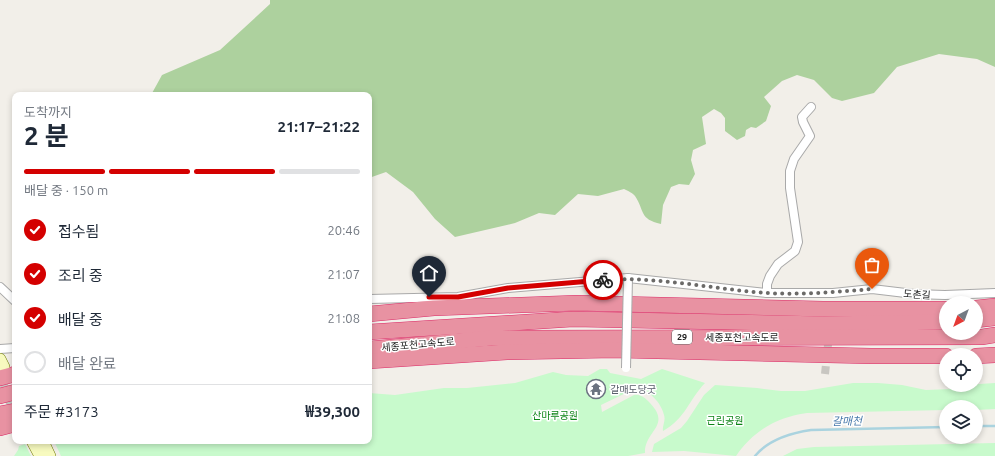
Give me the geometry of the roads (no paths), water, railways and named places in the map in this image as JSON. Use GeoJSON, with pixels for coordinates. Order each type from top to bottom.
{"type":"FeatureCollection","features":[{"type":"Feature","properties":{"kind":"highway"},"geometry":{"type":"LineString","coordinates":[[372,314],[434,308],[577,303],[815,309],[939,309]]}},
{"type":"Feature","properties":{"kind":"highway"},"geometry":{"type":"LineString","coordinates":[[983,307],[995,306]]}},
{"type":"Feature","properties":{"kind":"highway","name":"세종포천고속도로"},"geometry":{"type":"LineString","coordinates":[[372,332],[573,318],[824,324],[939,322]]}},
{"type":"Feature","properties":{"kind":"highway"},"geometry":{"type":"LineString","coordinates":[[983,319],[995,318]]}},
{"type":"Feature","properties":{"kind":"highway","name":"세종포천고속도로"},"geometry":{"type":"LineString","coordinates":[[372,349],[491,338],[995,336]]}},
{"type":"Feature","properties":{"kind":"highway"},"geometry":{"type":"LineString","coordinates":[[372,362],[507,352],[615,350],[871,356],[939,356]]}},
{"type":"Feature","properties":{"kind":"highway"},"geometry":{"type":"LineString","coordinates":[[983,356],[995,355]]}},
{"type":"Feature","properties":{"kind":"highway"},"geometry":{"type":"LineString","coordinates":[[0,396],[12,393]]}},
{"type":"Feature","properties":{"kind":"highway"},"geometry":{"type":"LineString","coordinates":[[0,414],[12,412]]}},
{"type":"Feature","properties":{"kind":"highway"},"geometry":{"type":"LineString","coordinates":[[0,428],[12,425]]}},
{"type":"Feature","properties":{"kind":"street"},"geometry":{"type":"LineString","coordinates":[[767,293],[767,284],[770,276],[778,264],[795,251],[798,242],[790,188],[790,171],[794,159],[810,136],[802,117],[811,106]]}},
{"type":"Feature","properties":{"kind":"street"},"geometry":{"type":"LineString","coordinates":[[626,368],[628,278]]}},
{"type":"Feature","properties":{"kind":"street","name":"도촌길"},"geometry":{"type":"LineString","coordinates":[[372,299],[458,297],[508,288],[628,278],[767,293],[833,293],[872,289],[914,294],[945,295],[995,293]]}},
{"type":"Feature","properties":{"kind":"street"},"geometry":{"type":"LineString","coordinates":[[0,286],[12,298]]}},
{"type":"Feature","properties":{"kind":"street"},"geometry":{"type":"LineString","coordinates":[[0,349],[12,348]]}},
{"type":"Feature","properties":{"kind":"street"},"geometry":{"type":"LineString","coordinates":[[34,444],[40,456]]}},
{"type":"Feature","properties":{"kind":"street"},"geometry":{"type":"LineString","coordinates":[[44,444],[50,456]]}},
{"type":"Feature","properties":{"kind":"waterway","name":"갈매천"},"geometry":{"type":"LineString","coordinates":[[983,426],[995,426]]}},
{"type":"Feature","properties":{"kind":"waterway","name":"갈매천"},"geometry":{"type":"LineString","coordinates":[[755,456],[760,450],[780,438],[811,430],[939,427]]}},
{"type":"Feature","properties":{"kind":"tunnel"},"geometry":{"type":"LineString","coordinates":[[825,374],[829,335]]}},
{"type":"Feature","properties":{"kind":"tunnel"},"geometry":{"type":"LineString","coordinates":[[0,381],[12,403]]}},
{"type":"Feature","properties":{"kind":"place","name":"갈매도당굿"},"geometry":{"type":"Point","coordinates":[596,389]}},
{"type":"Feature","properties":{"kind":"park label","name":"산마루공원"},"geometry":{"type":"Point","coordinates":[555,415]}},
{"type":"Feature","properties":{"kind":"park label","name":"근린공원"},"geometry":{"type":"Point","coordinates":[725,420]}}]}
